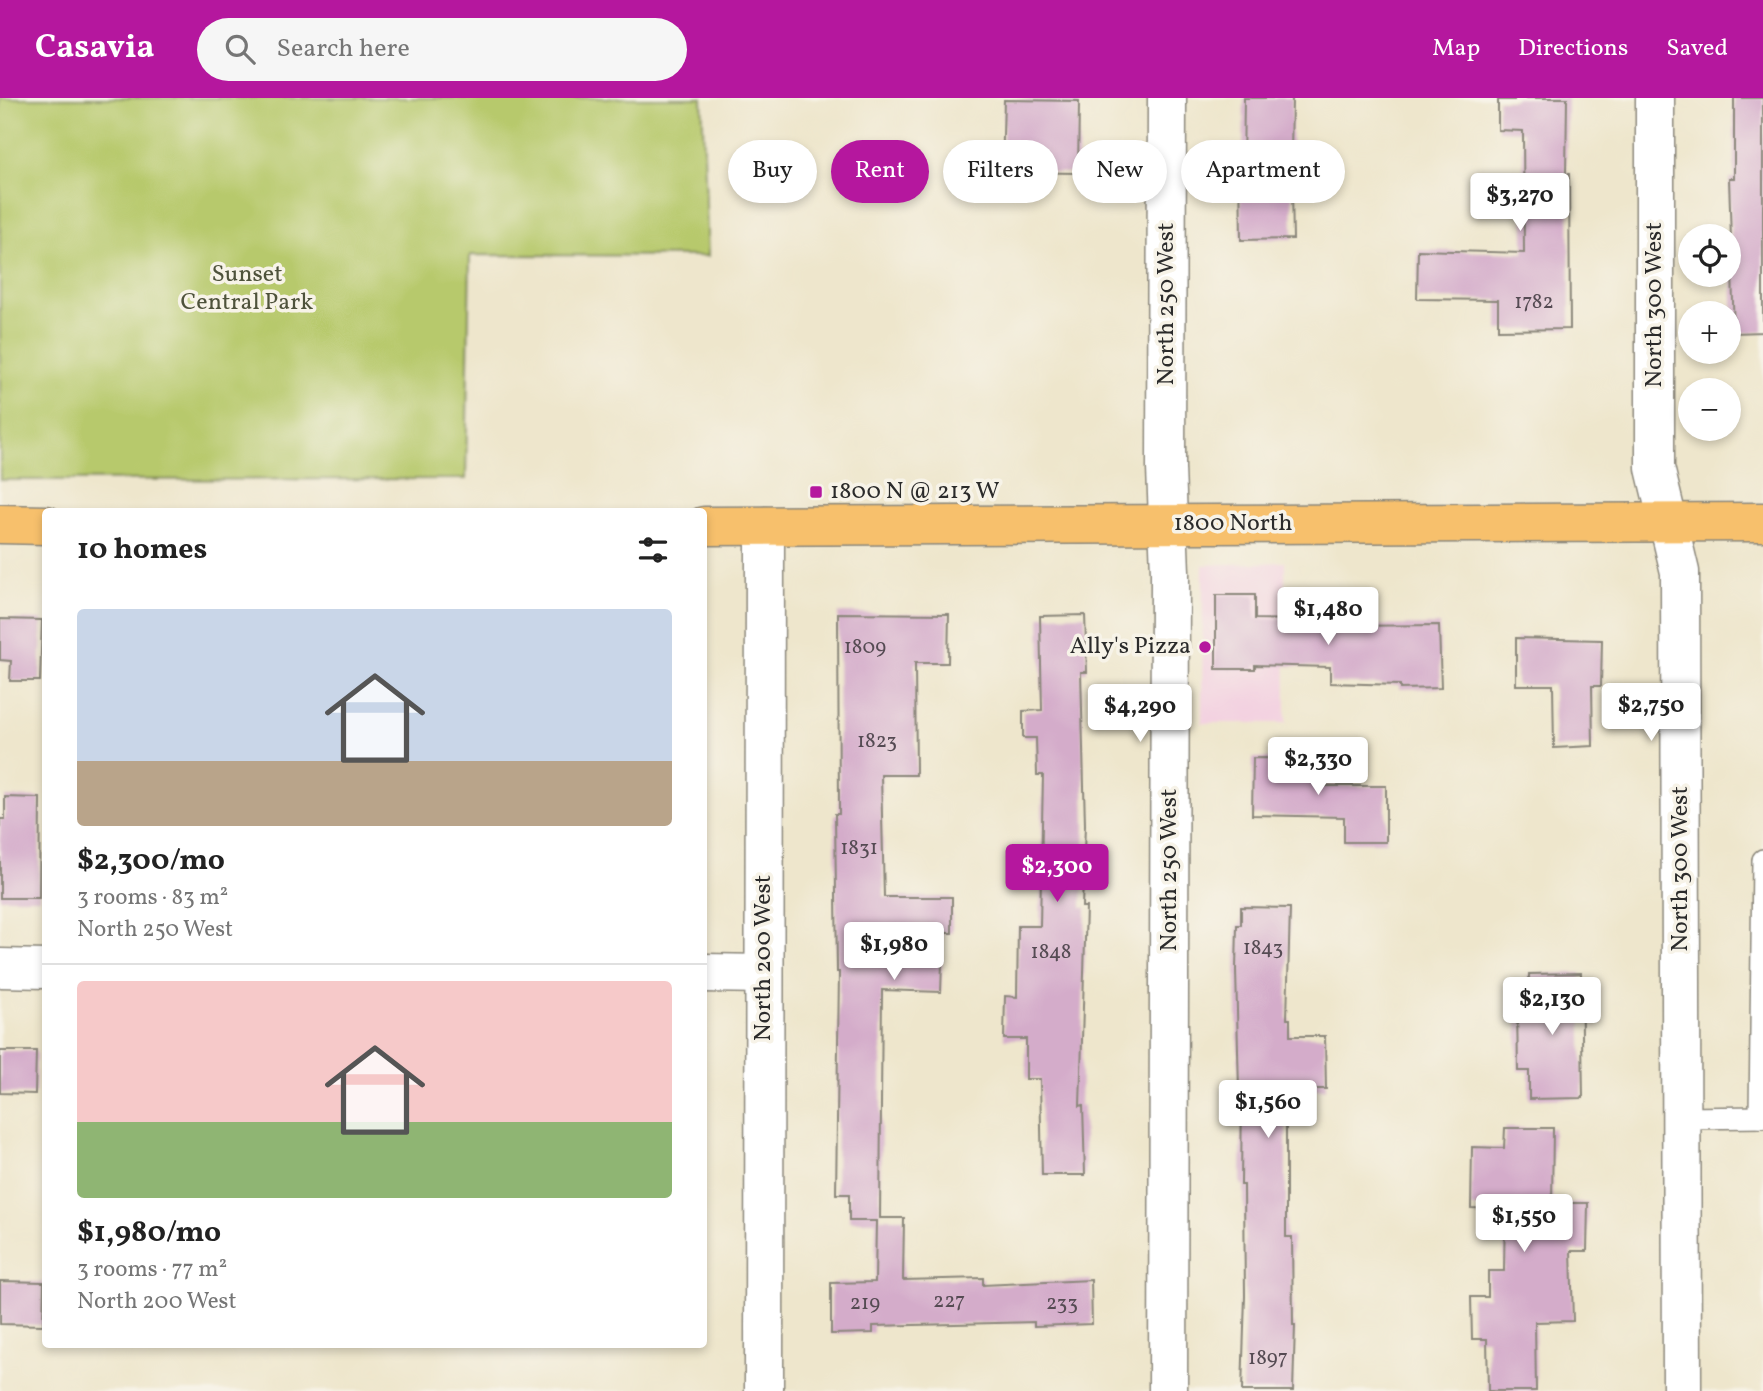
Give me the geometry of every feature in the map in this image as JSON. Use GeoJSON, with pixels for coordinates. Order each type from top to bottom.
{"type":"FeatureCollection","features":[{"type":"Feature","properties":{"kind":"main road","name":"1800 North"},"geometry":{"type":"LineString","coordinates":[[707,526],[1763,522]]}},
{"type":"Feature","properties":{"kind":"main road"},"geometry":{"type":"LineString","coordinates":[[0,524],[42,525]]}},
{"type":"Feature","properties":{"kind":"street","name":"North 250 West"},"geometry":{"type":"LineString","coordinates":[[1167,98],[1170,572],[1168,1391]]}},
{"type":"Feature","properties":{"kind":"street","name":"North 300 West"},"geometry":{"type":"LineString","coordinates":[[1656,98],[1655,468],[1680,572],[1682,1391]]}},
{"type":"Feature","properties":{"kind":"street","name":"North 200 West"},"geometry":{"type":"LineString","coordinates":[[764,1391],[765,526]]}},
{"type":"Feature","properties":{"kind":"street"},"geometry":{"type":"LineString","coordinates":[[0,968],[42,969]]}},
{"type":"Feature","properties":{"kind":"street"},"geometry":{"type":"LineString","coordinates":[[707,973],[764,974]]}},
{"type":"Feature","properties":{"kind":"lane"},"geometry":{"type":"LineString","coordinates":[[1682,1118],[1762,1117],[1763,860]]}},
{"type":"Feature","properties":{"kind":"shaded area"},"geometry":{"type":"Polygon","coordinates":[[[1285,562],[1286,723],[1202,723],[1203,565],[1285,562]]]}},
{"type":"Feature","properties":{"kind":"green space","name":"Sunset Central Park"},"geometry":{"type":"Polygon","coordinates":[[[0,98],[702,98],[708,256],[470,255],[466,479],[0,480],[0,98]]]}},
{"type":"Feature","properties":{"kind":"building"},"geometry":{"type":"Polygon","coordinates":[[[1244,98],[1292,98],[1291,140],[1243,140],[1244,98]]]}},
{"type":"Feature","properties":{"kind":"building"},"geometry":{"type":"Polygon","coordinates":[[[1567,98],[1570,329],[1498,330],[1498,300],[1417,299],[1418,250],[1524,253],[1523,131],[1498,130],[1498,100],[1567,98]]]}},
{"type":"Feature","properties":{"kind":"building"},"geometry":{"type":"Polygon","coordinates":[[[1734,98],[1763,98],[1763,332],[1741,333],[1741,301],[1733,301],[1733,287],[1741,287],[1741,224],[1730,224],[1729,178],[1734,178],[1734,98]]]}},
{"type":"Feature","properties":{"kind":"building"},"geometry":{"type":"Polygon","coordinates":[[[1004,100],[1079,101],[1078,140],[1072,140],[1072,173],[1058,173],[1058,140],[1003,140],[1004,100]]]}},
{"type":"Feature","properties":{"kind":"building"},"geometry":{"type":"Polygon","coordinates":[[[1240,203],[1292,203],[1293,239],[1241,240],[1240,203]]]}},
{"type":"Feature","properties":{"kind":"building"},"geometry":{"type":"Polygon","coordinates":[[[1216,595],[1255,595],[1255,619],[1350,621],[1350,626],[1439,625],[1441,688],[1400,689],[1400,685],[1330,683],[1330,667],[1255,665],[1255,669],[1216,669],[1216,595]]]}},
{"type":"Feature","properties":{"kind":"building"},"geometry":{"type":"Polygon","coordinates":[[[838,613],[949,614],[948,663],[915,663],[916,775],[881,775],[884,897],[952,897],[952,933],[943,933],[941,992],[882,990],[880,1218],[904,1218],[903,1280],[983,1278],[983,1285],[1091,1280],[1092,1324],[1034,1326],[1034,1322],[873,1326],[873,1333],[831,1334],[831,1283],[875,1282],[876,1221],[849,1221],[849,1194],[836,1194],[839,972],[835,814],[839,814],[838,613]]]}},
{"type":"Feature","properties":{"kind":"building"},"geometry":{"type":"Polygon","coordinates":[[[1085,615],[1087,672],[1081,672],[1085,825],[1082,907],[1086,907],[1080,1106],[1083,1105],[1085,1175],[1042,1175],[1040,1079],[1026,1079],[1026,1039],[1004,1039],[1005,996],[1017,997],[1018,926],[1040,926],[1043,775],[1037,775],[1036,738],[1023,738],[1023,711],[1042,710],[1040,616],[1085,615]]]}},
{"type":"Feature","properties":{"kind":"building"},"geometry":{"type":"Polygon","coordinates":[[[0,619],[42,620],[40,681],[10,681],[11,661],[0,660],[0,619]]]}},
{"type":"Feature","properties":{"kind":"building"},"geometry":{"type":"Polygon","coordinates":[[[1516,638],[1602,640],[1601,686],[1592,686],[1593,746],[1554,748],[1553,685],[1516,685],[1516,638]]]}},
{"type":"Feature","properties":{"kind":"building"},"geometry":{"type":"Polygon","coordinates":[[[1253,758],[1325,759],[1325,786],[1386,786],[1386,842],[1344,842],[1344,817],[1252,815],[1253,758]]]}},
{"type":"Feature","properties":{"kind":"building"},"geometry":{"type":"Polygon","coordinates":[[[5,797],[40,798],[39,898],[0,898],[0,819],[5,819],[5,797]]]}},
{"type":"Feature","properties":{"kind":"building"},"geometry":{"type":"Polygon","coordinates":[[[1241,907],[1290,908],[1287,1019],[1290,1019],[1290,1036],[1325,1036],[1326,1089],[1286,1089],[1286,1237],[1292,1237],[1295,1325],[1293,1391],[1242,1391],[1244,1185],[1241,1185],[1242,1090],[1239,1090],[1236,970],[1237,925],[1241,925],[1241,907]]]}},
{"type":"Feature","properties":{"kind":"building"},"geometry":{"type":"Polygon","coordinates":[[[1581,973],[1583,1098],[1529,1099],[1529,1071],[1518,1071],[1517,1008],[1529,1008],[1529,974],[1581,973]]]}},
{"type":"Feature","properties":{"kind":"building"},"geometry":{"type":"Polygon","coordinates":[[[0,1051],[36,1051],[35,1094],[0,1093],[0,1051]]]}},
{"type":"Feature","properties":{"kind":"building"},"geometry":{"type":"Polygon","coordinates":[[[1505,1128],[1553,1128],[1552,1203],[1588,1203],[1587,1251],[1571,1251],[1573,1321],[1535,1322],[1536,1391],[1488,1391],[1487,1339],[1472,1339],[1471,1297],[1488,1297],[1488,1271],[1504,1271],[1505,1209],[1471,1208],[1472,1147],[1504,1148],[1505,1128]]]}},
{"type":"Feature","properties":{"kind":"building"},"geometry":{"type":"Polygon","coordinates":[[[0,1281],[42,1282],[42,1325],[0,1324],[0,1281]]]}},
{"type":"Feature","properties":{"kind":"place","name":"1800 N @ 213 W"},"geometry":{"type":"Point","coordinates":[816,492]}},
{"type":"Feature","properties":{"kind":"place","name":"Ally's Pizza"},"geometry":{"type":"Point","coordinates":[1205,647]}}]}
